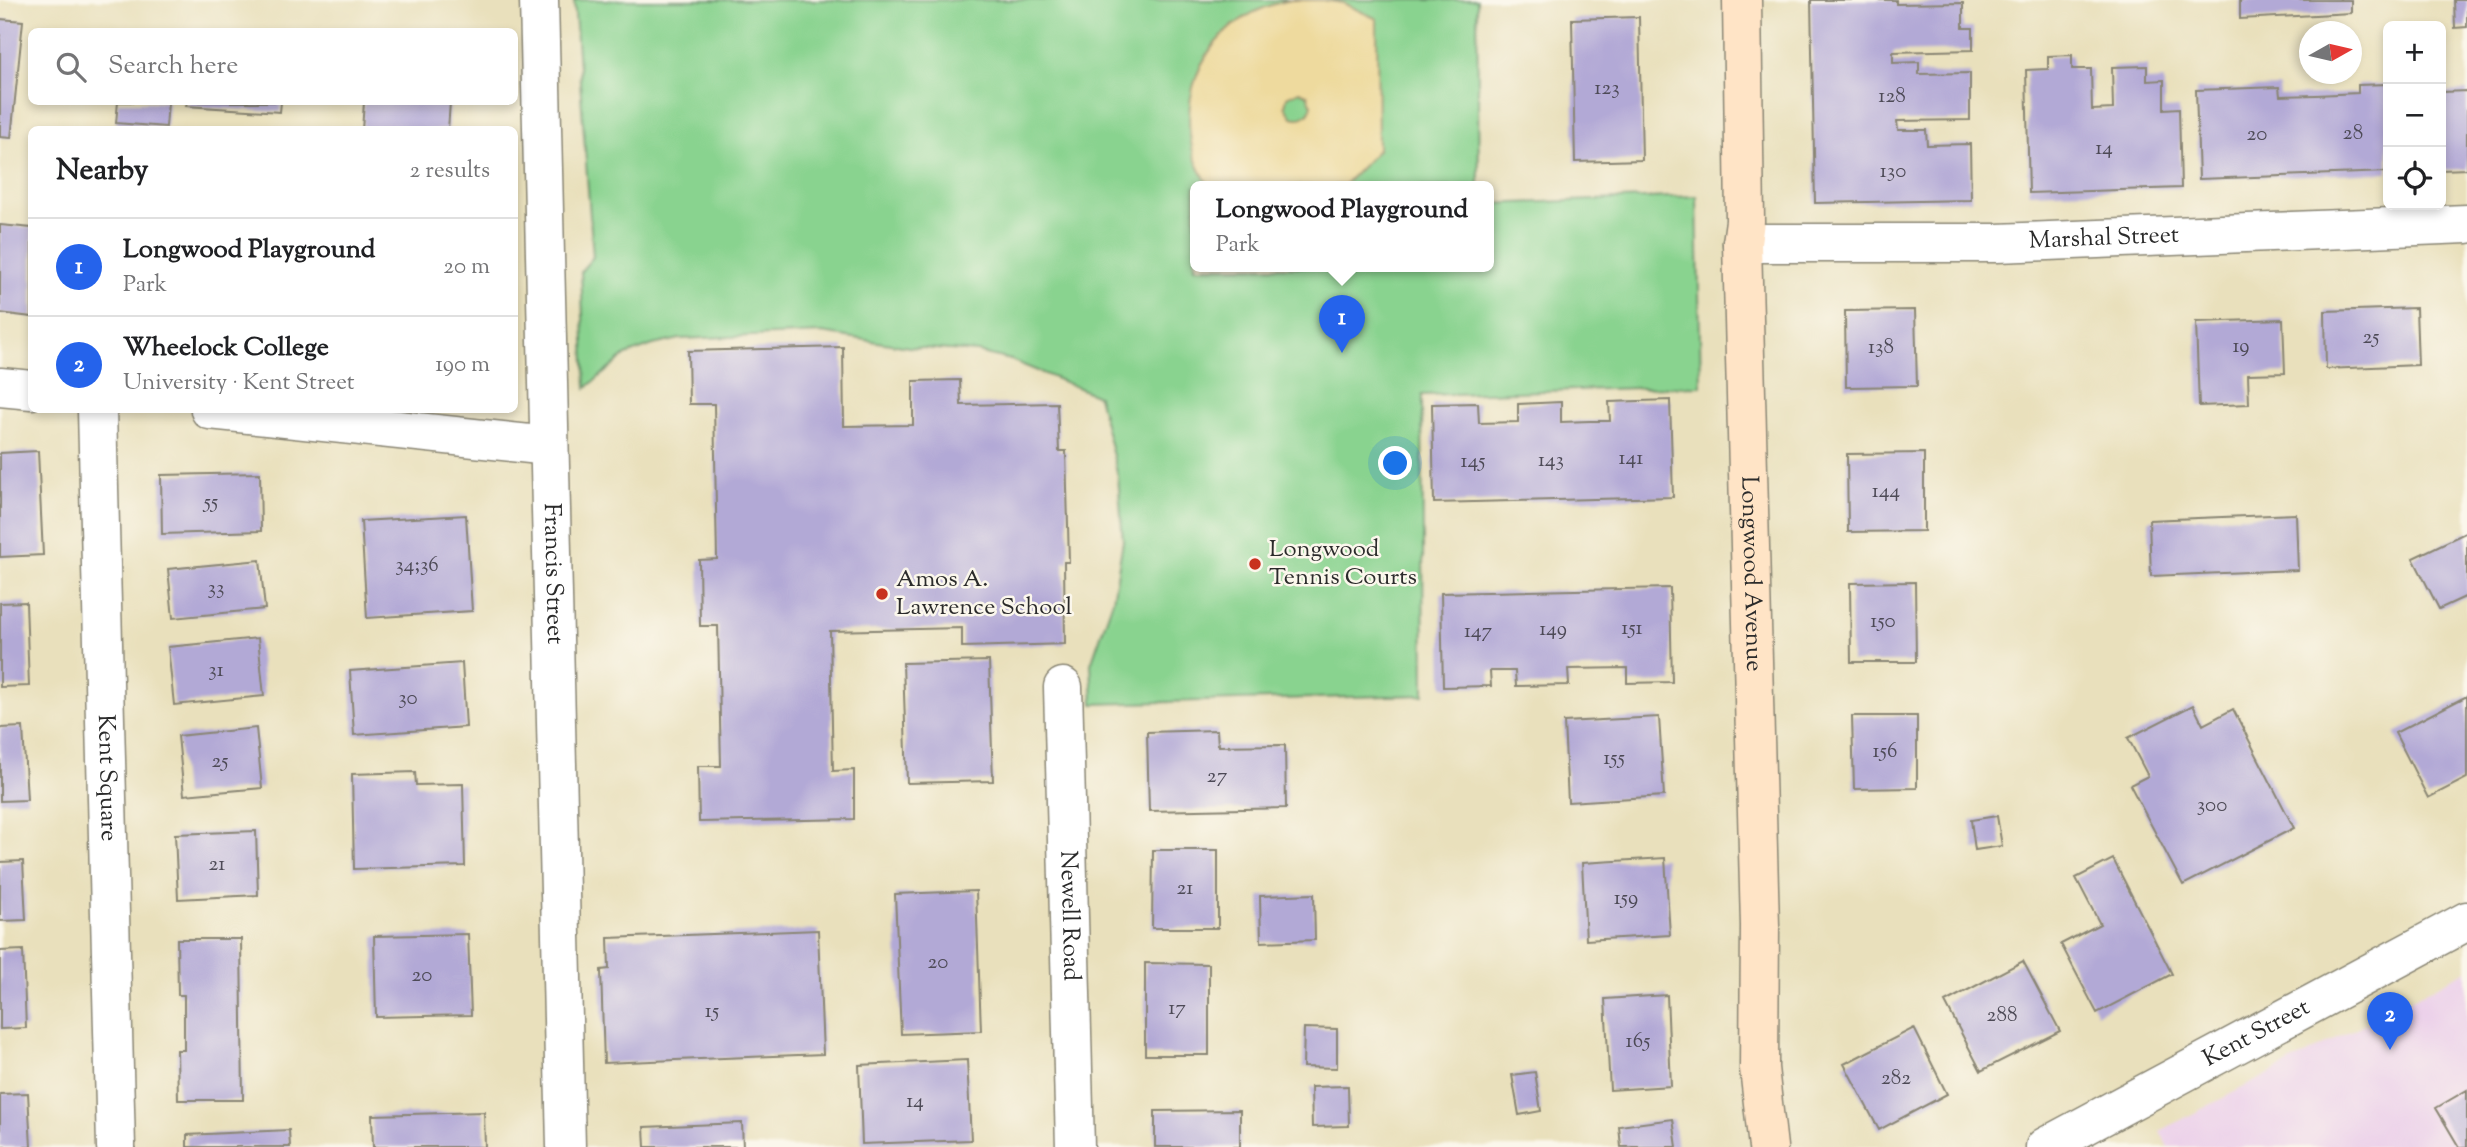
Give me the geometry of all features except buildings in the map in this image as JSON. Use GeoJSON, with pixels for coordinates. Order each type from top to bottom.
{"type":"FeatureCollection","features":[{"type":"Feature","properties":{"kind":"main road","name":"Longwood Avenue"},"geometry":{"type":"LineString","coordinates":[[1742,0],[1745,221],[1742,243],[1760,926],[1759,1068],[1768,1147]]}},
{"type":"Feature","properties":{"kind":"street","name":"Francis Street"},"geometry":{"type":"LineString","coordinates":[[539,0],[566,1147]]}},
{"type":"Feature","properties":{"kind":"street","name":"Marshal Street"},"geometry":{"type":"LineString","coordinates":[[1742,243],[1997,243],[2467,224]]}},
{"type":"Feature","properties":{"kind":"street"},"geometry":{"type":"LineString","coordinates":[[0,387],[28,390]]}},
{"type":"Feature","properties":{"kind":"street","name":"Kent Square"},"geometry":{"type":"LineString","coordinates":[[97,413],[116,1147]]}},
{"type":"Feature","properties":{"kind":"street"},"geometry":{"type":"LineString","coordinates":[[238,413],[549,446]]}},
{"type":"Feature","properties":{"kind":"street","name":"Newell Road"},"geometry":{"type":"LineString","coordinates":[[1063,687],[1075,1147]]}},
{"type":"Feature","properties":{"kind":"street","name":"Kent Street"},"geometry":{"type":"LineString","coordinates":[[2045,1147],[2467,921]]}},
{"type":"Feature","properties":{"kind":"shaded area"},"geometry":{"type":"Polygon","coordinates":[[[2467,970],[2467,1147],[2168,1147],[2160,1131],[2467,970]]]}},
{"type":"Feature","properties":{"kind":"green space"},"geometry":{"type":"Polygon","coordinates":[[[574,0],[1477,0],[1479,181],[1190,181],[1190,272],[1494,272],[1494,204],[1697,196],[1701,386],[1422,395],[1424,695],[1093,704],[1091,664],[1113,600],[1123,541],[1118,476],[1098,396],[1011,360],[977,352],[909,347],[822,333],[680,339],[653,345],[626,355],[586,388],[581,271],[593,257],[574,0]]]}},
{"type":"Feature","properties":{"kind":"sand"},"geometry":{"type":"Polygon","coordinates":[[[1291,0],[1324,0],[1343,3],[1377,19],[1378,150],[1348,181],[1206,181],[1193,152],[1189,125],[1191,99],[1207,54],[1223,35],[1242,19],[1291,0]],[[1299,91],[1287,97],[1285,106],[1292,117],[1296,118],[1307,114],[1312,105],[1307,94],[1299,91]]]}},
{"type":"Feature","properties":{"kind":"place","name":"Longwood Playground"},"geometry":{"type":"Point","coordinates":[1342,353]}},
{"type":"Feature","properties":{"kind":"place","name":"Longwood Tennis Courts"},"geometry":{"type":"Point","coordinates":[1255,564]}},
{"type":"Feature","properties":{"kind":"place","name":"Amos A. Lawrence School"},"geometry":{"type":"Point","coordinates":[882,594]}},
{"type":"Feature","properties":{"kind":"place","name":"Wheelock College"},"geometry":{"type":"Point","coordinates":[2390,1050]}}]}
